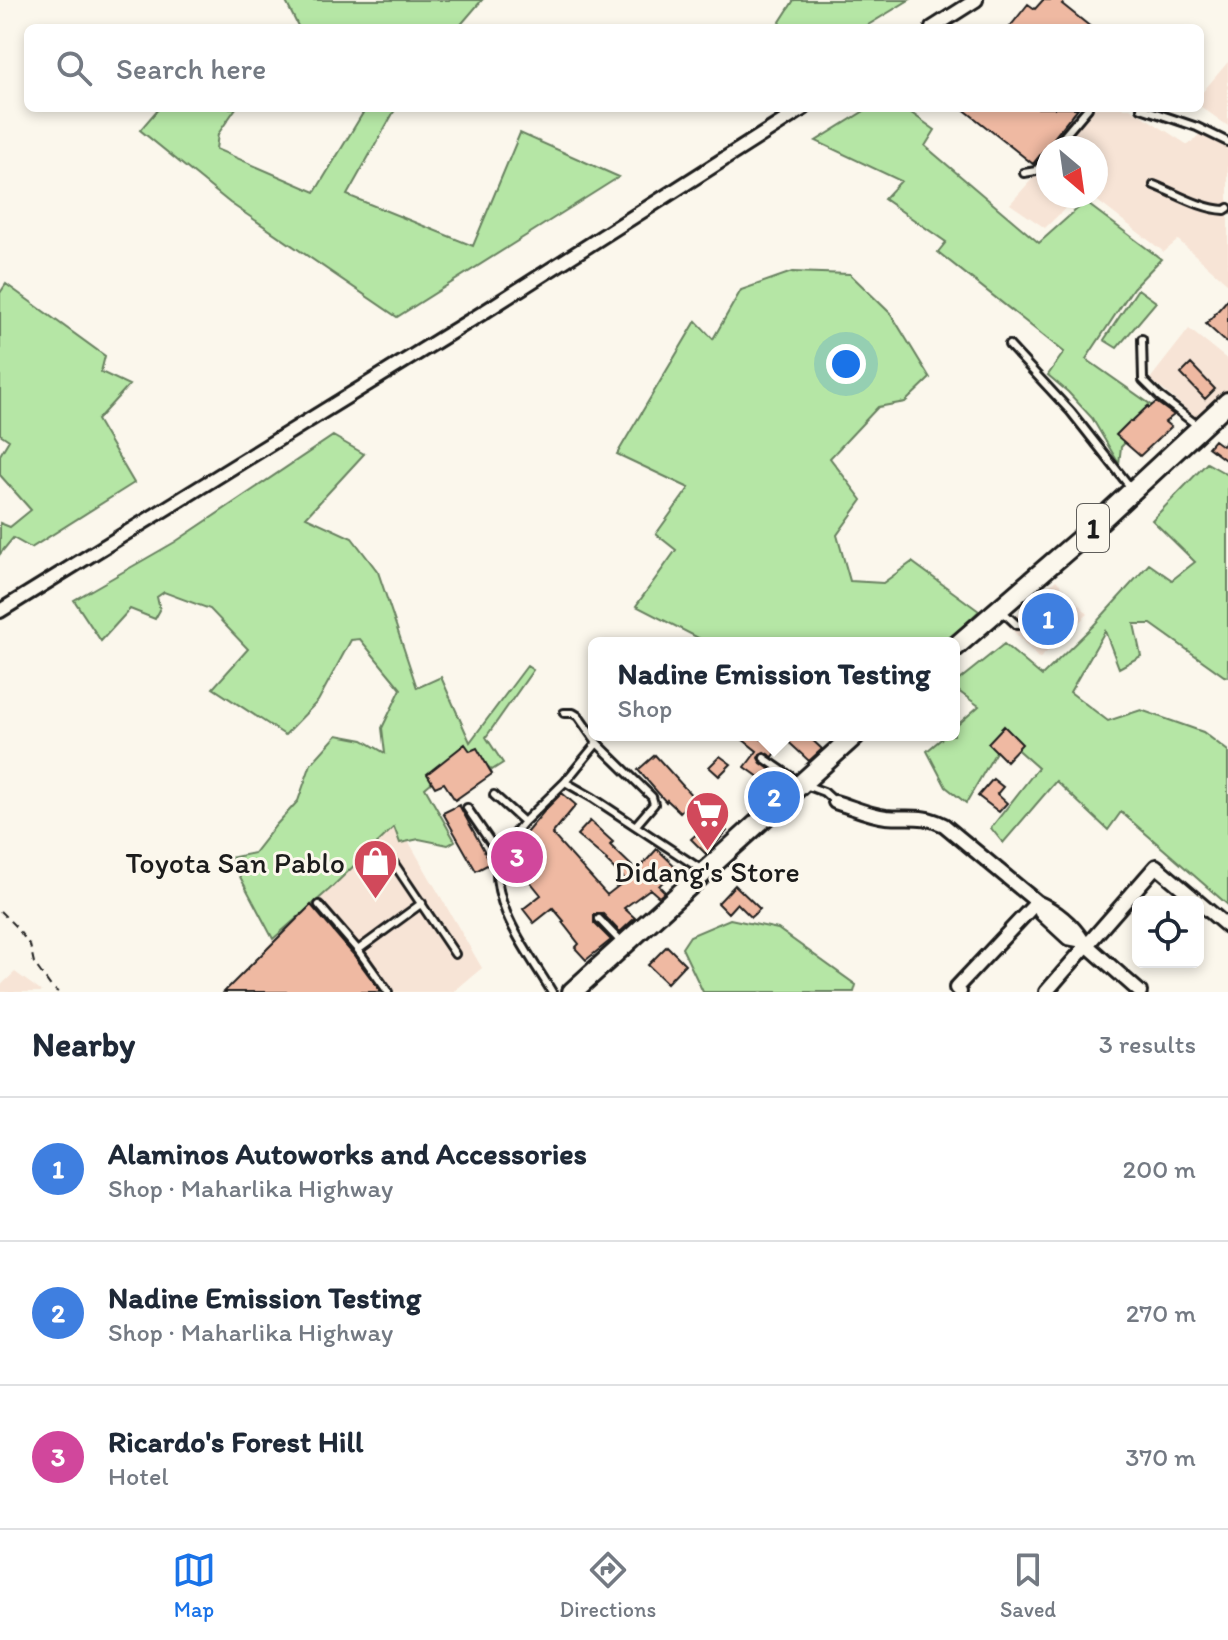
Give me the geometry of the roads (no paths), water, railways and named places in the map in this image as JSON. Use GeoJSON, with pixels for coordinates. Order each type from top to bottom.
{"type":"FeatureCollection","features":[{"type":"Feature","properties":{"kind":"main road","name":"1"},"geometry":{"type":"LineString","coordinates":[[960,643],[1133,491],[1228,402]]}},
{"type":"Feature","properties":{"kind":"main road"},"geometry":{"type":"LineString","coordinates":[[572,992],[848,741]]}},
{"type":"Feature","properties":{"kind":"street"},"geometry":{"type":"LineString","coordinates":[[938,24],[976,0]]}},
{"type":"Feature","properties":{"kind":"street"},"geometry":{"type":"LineString","coordinates":[[0,611],[471,320],[798,112]]}},
{"type":"Feature","properties":{"kind":"street"},"geometry":{"type":"LineString","coordinates":[[835,802],[869,813],[932,819],[944,825],[1076,930],[1124,987],[1140,992]]}},
{"type":"Feature","properties":{"kind":"street"},"geometry":{"type":"LineString","coordinates":[[1046,992],[1156,866],[1228,927]]}},
{"type":"Feature","properties":{"kind":"street"},"geometry":{"type":"LineString","coordinates":[[960,992],[956,988],[1037,902]]}},
{"type":"Feature","properties":{"kind":"lane"},"geometry":{"type":"LineString","coordinates":[[1064,136],[1085,112]]}},
{"type":"Feature","properties":{"kind":"lane"},"geometry":{"type":"LineString","coordinates":[[1154,112],[1226,138]]}},
{"type":"Feature","properties":{"kind":"lane"},"geometry":{"type":"LineString","coordinates":[[1024,173],[1036,171]]}},
{"type":"Feature","properties":{"kind":"lane"},"geometry":{"type":"LineString","coordinates":[[1154,185],[1221,211],[1228,208]]}},
{"type":"Feature","properties":{"kind":"lane"},"geometry":{"type":"LineString","coordinates":[[1142,339],[1143,380],[1201,428]]}},
{"type":"Feature","properties":{"kind":"lane"},"geometry":{"type":"LineString","coordinates":[[1009,345],[1071,412],[1133,491]]}},
{"type":"Feature","properties":{"kind":"lane"},"geometry":{"type":"LineString","coordinates":[[1000,608],[1017,625],[1047,603]]}},
{"type":"Feature","properties":{"kind":"lane"},"geometry":{"type":"LineString","coordinates":[[564,713],[578,716],[588,730]]}},
{"type":"Feature","properties":{"kind":"lane"},"geometry":{"type":"LineString","coordinates":[[552,992],[503,906],[495,869],[498,853],[597,743],[654,801],[636,825]]}},
{"type":"Feature","properties":{"kind":"lane"},"geometry":{"type":"LineString","coordinates":[[764,758],[800,783],[824,792],[835,802]]}},
{"type":"Feature","properties":{"kind":"lane"},"geometry":{"type":"LineString","coordinates":[[565,782],[704,871]]}},
{"type":"Feature","properties":{"kind":"lane"},"geometry":{"type":"LineString","coordinates":[[494,795],[524,822]]}},
{"type":"Feature","properties":{"kind":"lane"},"geometry":{"type":"LineString","coordinates":[[467,808],[498,853]]}},
{"type":"Feature","properties":{"kind":"lane"},"geometry":{"type":"LineString","coordinates":[[391,859],[455,954]]}},
{"type":"Feature","properties":{"kind":"lane"},"geometry":{"type":"LineString","coordinates":[[358,950],[422,903]]}},
{"type":"Feature","properties":{"kind":"lane"},"geometry":{"type":"LineString","coordinates":[[319,905],[358,950],[388,992]]}},
{"type":"Feature","properties":{"kind":"lane"},"geometry":{"type":"LineString","coordinates":[[599,919],[623,945]]}},
{"type":"Feature","properties":{"kind":"place","name":"Alaminos Autoworks and Accessories"},"geometry":{"type":"Point","coordinates":[1048,619]}},
{"type":"Feature","properties":{"kind":"place","name":"Nadine Emission Testing"},"geometry":{"type":"Point","coordinates":[774,797]}},
{"type":"Feature","properties":{"kind":"place","name":"Didang's Store"},"geometry":{"type":"Point","coordinates":[707,852]}},
{"type":"Feature","properties":{"kind":"place","name":"Ricardo's Forest Hill"},"geometry":{"type":"Point","coordinates":[517,857]}},
{"type":"Feature","properties":{"kind":"place","name":"Toyota San Pablo"},"geometry":{"type":"Point","coordinates":[376,901]}}]}
